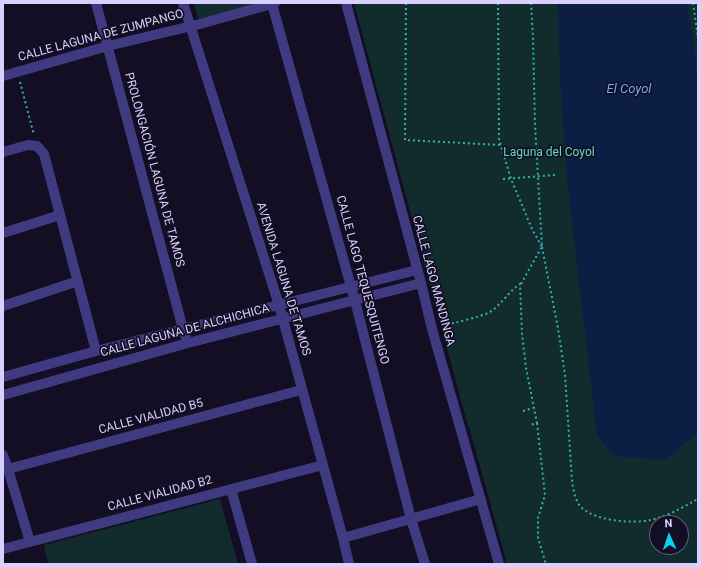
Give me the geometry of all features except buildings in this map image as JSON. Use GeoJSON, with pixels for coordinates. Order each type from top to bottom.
{"type":"FeatureCollection","features":[{"type":"Feature","properties":{"kind":"street","name":"PROLONGACIÓN LAGUNA DE TAMOS"},"geometry":{"type":"LineString","coordinates":[[96,3],[188,343]]}},
{"type":"Feature","properties":{"kind":"street","name":"AVENIDA LAGUNA DE TAMOS"},"geometry":{"type":"LineString","coordinates":[[183,3],[278,304],[349,564]]}},
{"type":"Feature","properties":{"kind":"street","name":"CALLE LAGUNA DE ZUMPANGO"},"geometry":{"type":"LineString","coordinates":[[3,76],[108,46],[191,26],[274,3]]}},
{"type":"Feature","properties":{"kind":"street","name":"CALLE LAGO TEQUESQUITENGO"},"geometry":{"type":"LineString","coordinates":[[274,3],[355,300],[424,564]]}},
{"type":"Feature","properties":{"kind":"street","name":"CALLE LAGO MANDINGA"},"geometry":{"type":"LineString","coordinates":[[346,3],[432,328],[499,564]]}},
{"type":"Feature","properties":{"kind":"street"},"geometry":{"type":"LineString","coordinates":[[3,152],[28,145],[38,146],[44,154],[96,351]]}},
{"type":"Feature","properties":{"kind":"street"},"geometry":{"type":"LineString","coordinates":[[3,233],[60,215]]}},
{"type":"Feature","properties":{"kind":"street","name":"CALLE LAGUNA DE ALCHICHICA"},"geometry":{"type":"LineString","coordinates":[[3,377],[183,328],[417,270]]}},
{"type":"Feature","properties":{"kind":"street"},"geometry":{"type":"LineString","coordinates":[[3,306],[78,281]]}},
{"type":"Feature","properties":{"kind":"street","name":"CALLE LAGUNA DE ALCHICHICA"},"geometry":{"type":"LineString","coordinates":[[3,395],[188,343],[421,283]]}},
{"type":"Feature","properties":{"kind":"street","name":"CALLE VIALIDAD B5"},"geometry":{"type":"LineString","coordinates":[[8,469],[301,390]]}},
{"type":"Feature","properties":{"kind":"street"},"geometry":{"type":"LineString","coordinates":[[3,455],[30,542]]}},
{"type":"Feature","properties":{"kind":"street","name":"CALLE VIALIDAD B2"},"geometry":{"type":"LineString","coordinates":[[3,549],[323,465]]}},
{"type":"Feature","properties":{"kind":"street"},"geometry":{"type":"LineString","coordinates":[[231,489],[252,564]]}},
{"type":"Feature","properties":{"kind":"street"},"geometry":{"type":"LineString","coordinates":[[343,538],[481,499]]}},
{"type":"Feature","properties":{"kind":"path"},"geometry":{"type":"LineString","coordinates":[[406,3],[405,140],[501,145]]}},
{"type":"Feature","properties":{"kind":"path"},"geometry":{"type":"LineString","coordinates":[[498,3],[498,139],[511,179],[532,229],[542,247]]}},
{"type":"Feature","properties":{"kind":"path"},"geometry":{"type":"LineString","coordinates":[[531,3],[535,125],[542,247],[558,328],[565,375],[572,480],[575,495],[581,507],[595,516],[624,522],[651,520],[673,512],[698,499]]}},
{"type":"Feature","properties":{"kind":"path"},"geometry":{"type":"LineString","coordinates":[[693,3],[698,38]]}},
{"type":"Feature","properties":{"kind":"path"},"geometry":{"type":"LineString","coordinates":[[17,72],[38,146]]}},
{"type":"Feature","properties":{"kind":"path"},"geometry":{"type":"LineString","coordinates":[[503,179],[555,175]]}},
{"type":"Feature","properties":{"kind":"path"},"geometry":{"type":"LineString","coordinates":[[432,328],[489,312],[520,284],[542,247]]}},
{"type":"Feature","properties":{"kind":"path"},"geometry":{"type":"LineString","coordinates":[[520,284],[522,334],[526,368],[537,423],[544,495],[538,518],[538,538],[546,564]]}},
{"type":"Feature","properties":{"kind":"path"},"geometry":{"type":"LineString","coordinates":[[523,411],[533,408]]}},
{"type":"Feature","properties":{"kind":"path"},"geometry":{"type":"LineString","coordinates":[[530,425],[537,423]]}},
{"type":"Feature","properties":{"kind":"green space"},"geometry":{"type":"Polygon","coordinates":[[[194,3],[275,3],[200,24],[194,3]]]}},
{"type":"Feature","properties":{"kind":"green space","name":"Laguna del Coyol"},"geometry":{"type":"Polygon","coordinates":[[[354,3],[698,3],[698,564],[507,564],[354,3]]]}},
{"type":"Feature","properties":{"kind":"green space"},"geometry":{"type":"Polygon","coordinates":[[[220,499],[238,564],[48,564],[44,545],[220,499]]]}},
{"type":"Feature","properties":{"kind":"water","name":"El Coyol"},"geometry":{"type":"Polygon","coordinates":[[[558,3],[686,3],[693,33],[698,86],[698,433],[665,460],[614,456],[597,435],[567,179],[560,80],[558,3]]]}}]}
